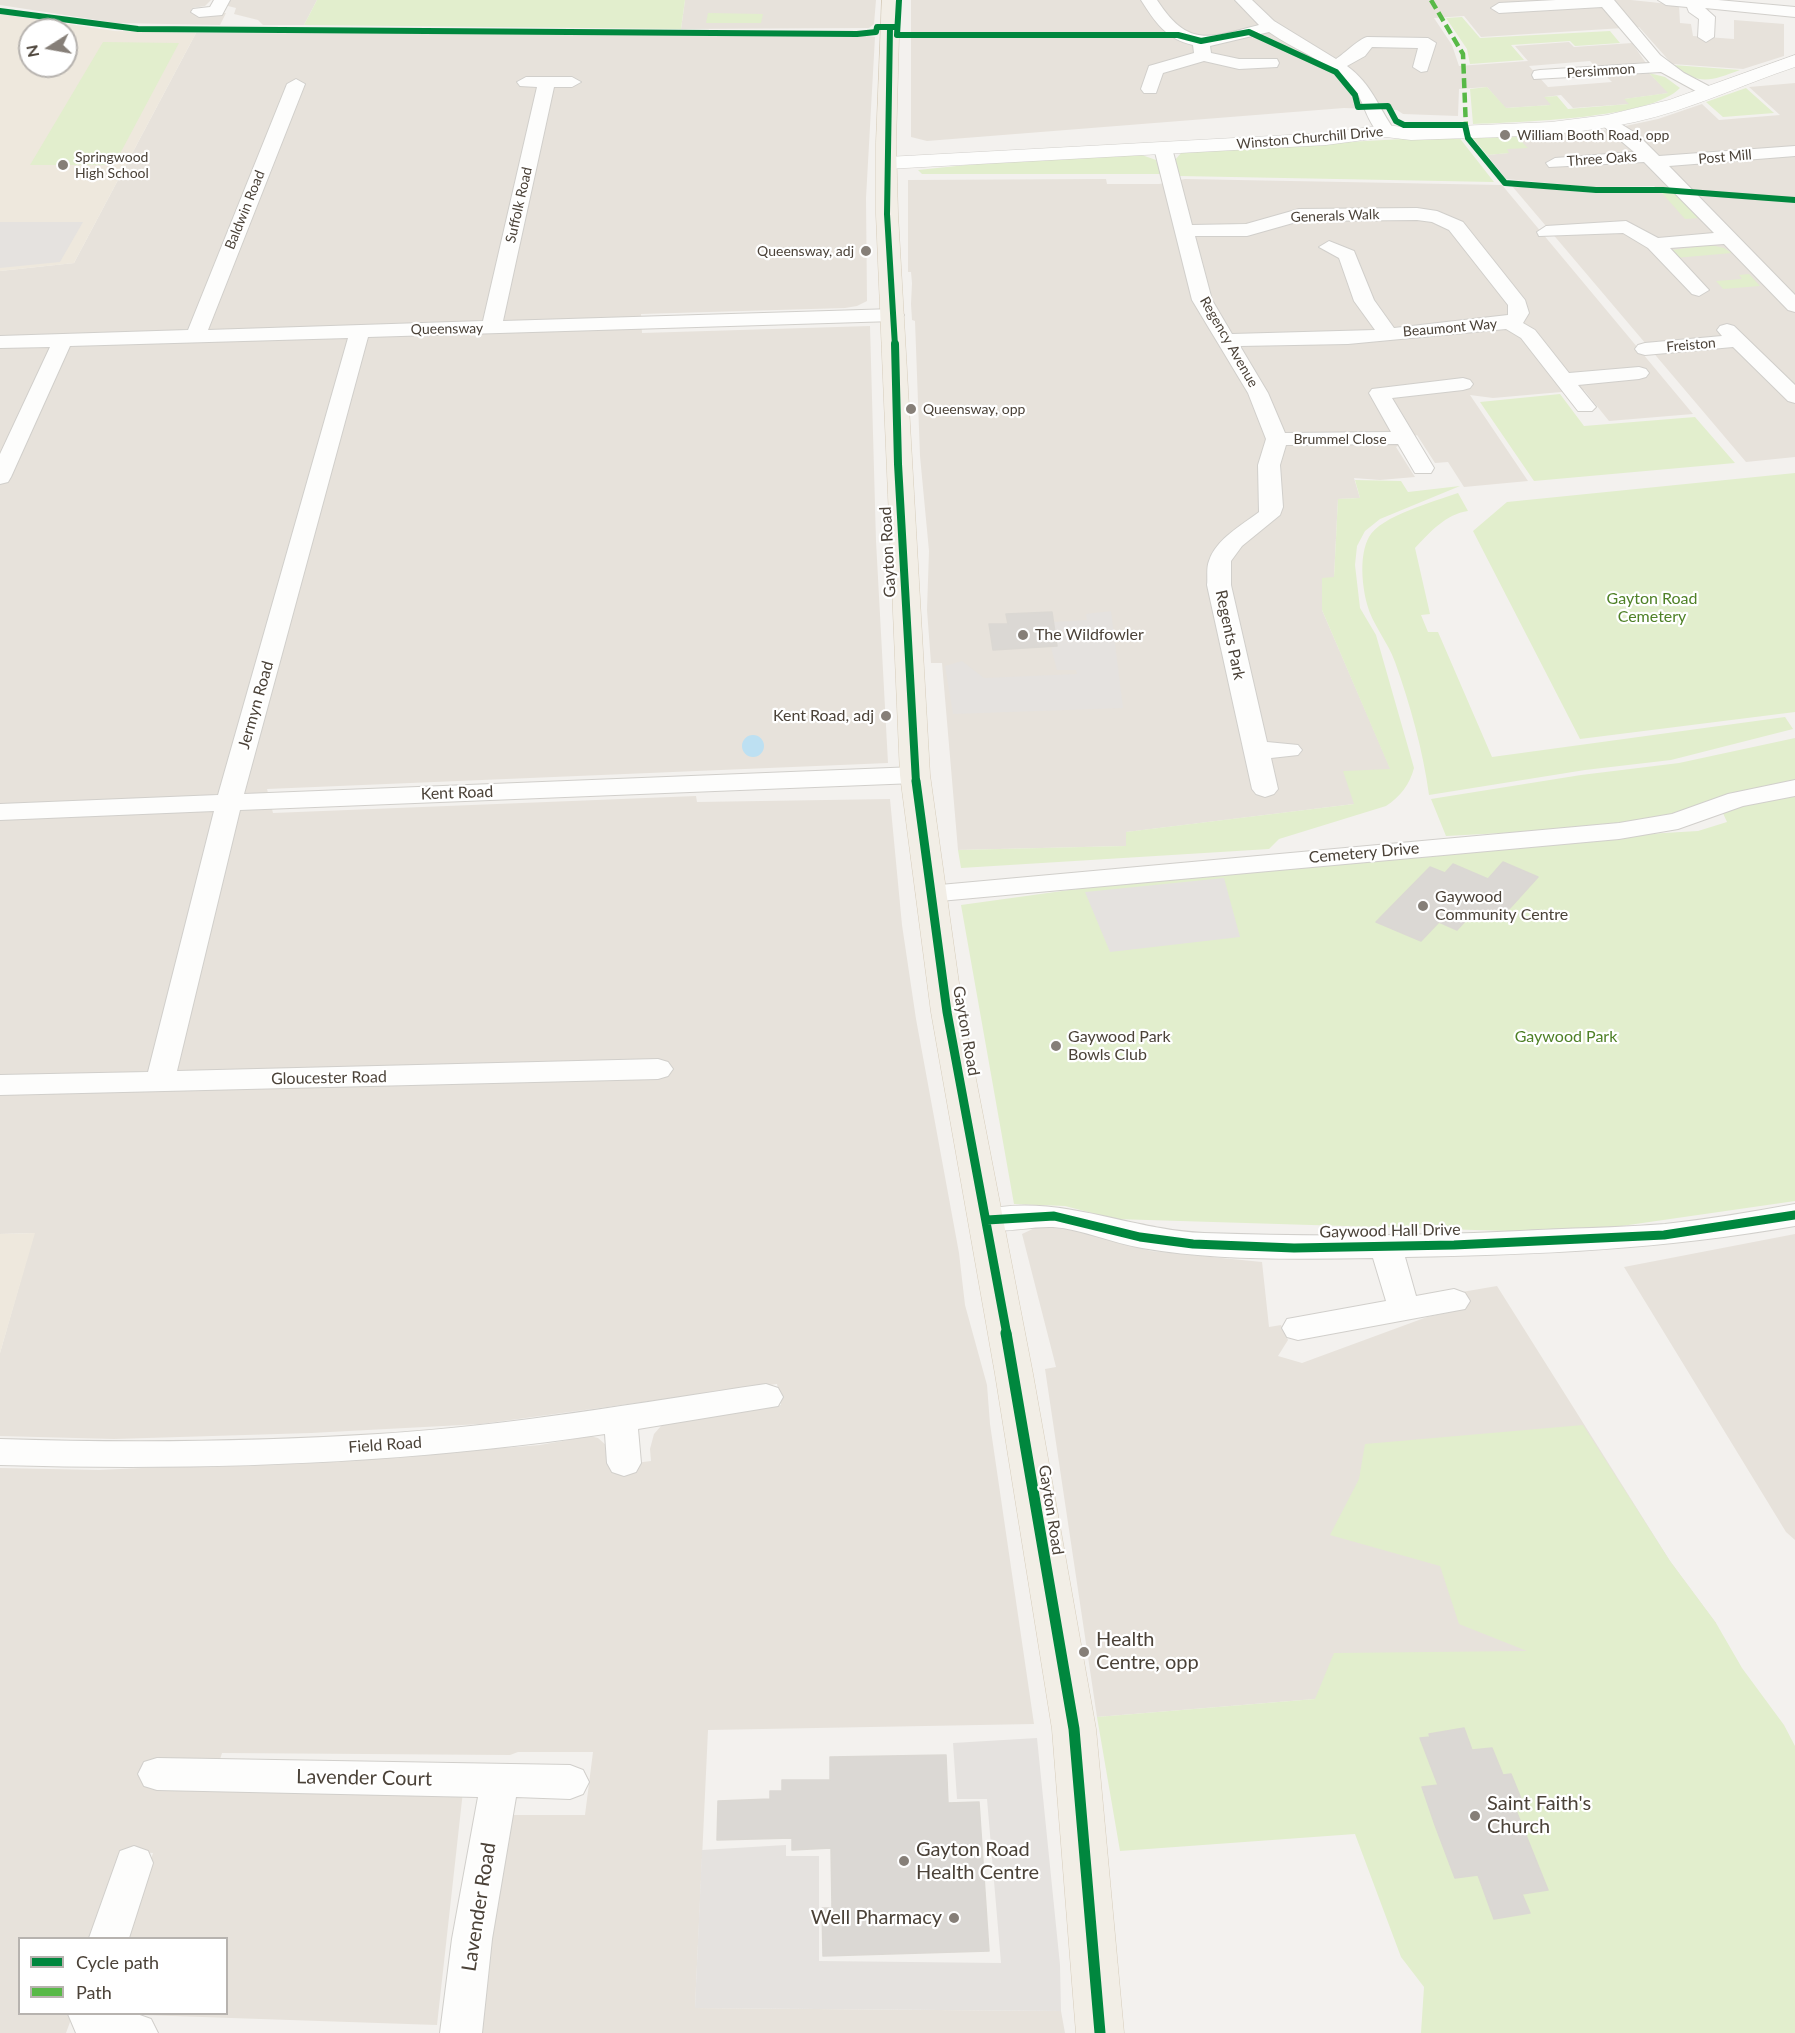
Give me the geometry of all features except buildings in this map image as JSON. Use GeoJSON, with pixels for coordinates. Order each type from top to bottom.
{"type":"FeatureCollection","features":[{"type":"Feature","properties":{"kind":"main road","name":"Gayton Road"},"geometry":{"type":"LineString","coordinates":[[891,0],[887,214],[894,315],[898,464],[915,776],[929,894],[951,1038],[987,1220],[1074,1729],[1100,2033]]}},
{"type":"Feature","properties":{"kind":"street"},"geometry":{"type":"LineString","coordinates":[[1149,0],[1166,26],[1202,49],[1239,64],[1271,63]]}},
{"type":"Feature","properties":{"kind":"street"},"geometry":{"type":"LineString","coordinates":[[1243,0],[1270,27],[1337,65],[1360,85],[1386,131]]}},
{"type":"Feature","properties":{"kind":"street"},"geometry":{"type":"LineString","coordinates":[[1666,0],[1795,12]]}},
{"type":"Feature","properties":{"kind":"street"},"geometry":{"type":"LineString","coordinates":[[1499,8],[1606,1],[1662,67],[1682,81],[1709,92]]}},
{"type":"Feature","properties":{"kind":"street"},"geometry":{"type":"LineString","coordinates":[[1696,3],[1695,9],[1707,17],[1706,37]]}},
{"type":"Feature","properties":{"kind":"street"},"geometry":{"type":"LineString","coordinates":[[199,12],[223,8]]}},
{"type":"Feature","properties":{"kind":"street"},"geometry":{"type":"LineString","coordinates":[[1150,89],[1155,70],[1202,49],[1216,40],[1270,27]]}},
{"type":"Feature","properties":{"kind":"street"},"geometry":{"type":"LineString","coordinates":[[1337,65],[1359,52],[1367,42],[1428,43],[1421,67]]}},
{"type":"Feature","properties":{"kind":"street","name":"Winston Churchill Drive"},"geometry":{"type":"LineString","coordinates":[[887,163],[1326,139],[1386,131],[1411,134],[1564,126],[1608,121],[1662,109],[1795,61]]}},
{"type":"Feature","properties":{"kind":"street","name":"Persimmon"},"geometry":{"type":"LineString","coordinates":[[1540,75],[1662,67]]}},
{"type":"Feature","properties":{"kind":"street"},"geometry":{"type":"LineString","coordinates":[[526,82],[572,82]]}},
{"type":"Feature","properties":{"kind":"street","name":"Suffolk Road"},"geometry":{"type":"LineString","coordinates":[[491,328],[547,82]]}},
{"type":"Feature","properties":{"kind":"street","name":"Baldwin Road"},"geometry":{"type":"LineString","coordinates":[[195,337],[288,84],[315,84]]}},
{"type":"Feature","properties":{"kind":"street"},"geometry":{"type":"LineString","coordinates":[[1608,121],[1631,138],[1726,238],[1795,306]]}},
{"type":"Feature","properties":{"kind":"street","name":"Regency Avenue"},"geometry":{"type":"LineString","coordinates":[[1163,148],[1203,300],[1258,393],[1276,439]]}},
{"type":"Feature","properties":{"kind":"street","name":"Post Mill"},"geometry":{"type":"LineString","coordinates":[[1652,159],[1795,151]]}},
{"type":"Feature","properties":{"kind":"street","name":"Three Oaks"},"geometry":{"type":"LineString","coordinates":[[1555,163],[1652,159]]}},
{"type":"Feature","properties":{"kind":"street","name":"Generals Walk"},"geometry":{"type":"LineString","coordinates":[[1183,231],[1247,230],[1299,215],[1418,214]]}},
{"type":"Feature","properties":{"kind":"street","name":"Beaumont Way"},"geometry":{"type":"LineString","coordinates":[[1225,340],[1320,339],[1388,334],[1510,322],[1519,315],[1518,304],[1456,226],[1437,217],[1418,214]]}},
{"type":"Feature","properties":{"kind":"street"},"geometry":{"type":"LineString","coordinates":[[1546,232],[1579,234],[1626,227],[1655,244],[1699,290]]}},
{"type":"Feature","properties":{"kind":"street"},"geometry":{"type":"LineString","coordinates":[[1655,244],[1726,238]]}},
{"type":"Feature","properties":{"kind":"street"},"geometry":{"type":"LineString","coordinates":[[1329,247],[1347,255],[1356,285],[1364,301],[1388,334]]}},
{"type":"Feature","properties":{"kind":"street"},"geometry":{"type":"LineString","coordinates":[[1765,276],[1795,273]]}},
{"type":"Feature","properties":{"kind":"street","name":"Queensway"},"geometry":{"type":"LineString","coordinates":[[0,342],[894,315]]}},
{"type":"Feature","properties":{"kind":"street"},"geometry":{"type":"LineString","coordinates":[[1510,322],[1528,334],[1585,407]]}},
{"type":"Feature","properties":{"kind":"street","name":"Jermyn Road"},"geometry":{"type":"LineString","coordinates":[[160,1081],[229,802],[360,331]]}},
{"type":"Feature","properties":{"kind":"street","name":"Freiston"},"geometry":{"type":"LineString","coordinates":[[1645,349],[1732,335],[1790,403]]}},
{"type":"Feature","properties":{"kind":"street"},"geometry":{"type":"LineString","coordinates":[[0,477],[63,340]]}},
{"type":"Feature","properties":{"kind":"street"},"geometry":{"type":"LineString","coordinates":[[1564,380],[1639,373]]}},
{"type":"Feature","properties":{"kind":"street","name":"Brummel Close"},"geometry":{"type":"LineString","coordinates":[[1423,468],[1379,393],[1463,384]]}},
{"type":"Feature","properties":{"kind":"street","name":"Brummel Close"},"geometry":{"type":"LineString","coordinates":[[1276,439],[1404,438]]}},
{"type":"Feature","properties":{"kind":"street","name":"Regents Park"},"geometry":{"type":"LineString","coordinates":[[1265,789],[1219,585],[1220,561],[1234,541],[1269,515],[1272,507],[1269,465],[1276,439]]}},
{"type":"Feature","properties":{"kind":"street"},"geometry":{"type":"LineString","coordinates":[[1257,750],[1289,750]]}},
{"type":"Feature","properties":{"kind":"street","name":"Kent Road"},"geometry":{"type":"LineString","coordinates":[[0,812],[915,776]]}},
{"type":"Feature","properties":{"kind":"street","name":"Cemetery Drive"},"geometry":{"type":"LineString","coordinates":[[929,894],[1618,831],[1678,821],[1737,799],[1795,788]]}},
{"type":"Feature","properties":{"kind":"street","name":"Gloucester Road"},"geometry":{"type":"LineString","coordinates":[[0,1084],[658,1069]]}},
{"type":"Feature","properties":{"kind":"street","name":"Gaywood Hall Drive"},"geometry":{"type":"LineString","coordinates":[[987,1220],[1054,1216],[1140,1237],[1194,1244],[1264,1248],[1386,1247],[1664,1235],[1795,1215]]}},
{"type":"Feature","properties":{"kind":"street"},"geometry":{"type":"LineString","coordinates":[[1386,1247],[1404,1309]]}},
{"type":"Feature","properties":{"kind":"street"},"geometry":{"type":"LineString","coordinates":[[1298,1328],[1454,1301]]}},
{"type":"Feature","properties":{"kind":"street","name":"Field Road"},"geometry":{"type":"LineString","coordinates":[[0,1452],[88,1455],[378,1447],[538,1431],[766,1397]]}},
{"type":"Feature","properties":{"kind":"street"},"geometry":{"type":"LineString","coordinates":[[621,1419],[624,1463]]}},
{"type":"Feature","properties":{"kind":"street","name":"Lavender Court"},"geometry":{"type":"LineString","coordinates":[[157,1774],[570,1782]]}},
{"type":"Feature","properties":{"kind":"street","name":"Lavender Road"},"geometry":{"type":"LineString","coordinates":[[461,2033],[472,1939],[500,1781]]}},
{"type":"Feature","properties":{"kind":"street"},"geometry":{"type":"LineString","coordinates":[[109,1937],[134,1863]]}},
{"type":"Feature","properties":{"kind":"street"},"geometry":{"type":"LineString","coordinates":[[89,2015],[95,2027],[108,2032],[137,2033]]}},
{"type":"Feature","properties":{"kind":"shaded area"},"geometry":{"type":"Polygon","coordinates":[[[0,0],[211,0],[205,6],[192,8],[191,13],[226,13],[220,25],[116,23],[0,5],[0,0]]]}},
{"type":"Feature","properties":{"kind":"shaded area"},"geometry":{"type":"Polygon","coordinates":[[[228,0],[317,0],[304,25],[263,25],[258,20],[234,14],[236,8],[228,6],[228,0]]]}},
{"type":"Feature","properties":{"kind":"shaded area"},"geometry":{"type":"Polygon","coordinates":[[[685,0],[876,0],[874,24],[869,28],[681,29],[685,0]]]}},
{"type":"Feature","properties":{"kind":"shaded area"},"geometry":{"type":"Polygon","coordinates":[[[911,0],[1631,0],[1679,5],[1680,23],[1691,24],[1693,36],[1734,39],[1734,20],[1784,24],[1784,56],[1743,69],[1672,64],[1639,27],[1481,37],[1464,16],[1434,18],[1452,45],[1459,66],[1528,61],[1515,46],[1569,42],[1574,47],[1632,43],[1646,63],[1597,68],[1590,61],[1529,66],[1548,87],[1612,82],[1606,76],[1649,73],[1669,93],[1625,99],[1630,104],[1573,108],[1561,95],[1545,97],[1552,105],[1505,108],[1487,87],[1459,89],[1458,116],[1403,114],[1397,110],[1344,108],[927,141],[911,137],[911,0]]]}},
{"type":"Feature","properties":{"kind":"shaded area","name":"Springwood High School"},"geometry":{"type":"Polygon","coordinates":[[[0,14],[27,18],[18,18],[18,78],[78,78],[78,26],[115,31],[196,33],[74,263],[0,271],[0,14]]]}},
{"type":"Feature","properties":{"kind":"shaded area"},"geometry":{"type":"Polygon","coordinates":[[[196,33],[861,35],[875,37],[866,198],[867,301],[845,308],[641,314],[642,333],[870,326],[876,541],[888,763],[267,789],[273,813],[696,796],[697,802],[890,799],[902,925],[916,1019],[959,1253],[965,1305],[987,1385],[990,1424],[1034,1724],[708,1730],[695,2008],[1061,2011],[1065,2033],[470,2033],[506,1815],[585,1815],[593,1752],[518,1752],[510,1755],[222,1753],[212,1785],[463,1791],[437,2025],[143,2015],[228,2015],[228,1937],[126,1937],[153,1853],[128,1851],[98,1937],[18,1937],[18,2015],[73,2015],[66,2033],[0,2033],[0,1468],[99,1470],[418,1455],[540,1445],[590,1436],[598,1438],[607,1446],[612,1466],[651,1461],[650,1449],[654,1434],[661,1426],[669,1423],[781,1405],[777,1384],[481,1424],[311,1433],[114,1439],[0,1436],[0,1353],[34,1233],[0,1234],[0,271],[74,263],[196,33]]]}},
{"type":"Feature","properties":{"kind":"shaded area"},"geometry":{"type":"Polygon","coordinates":[[[1795,83],[1795,457],[1746,462],[1512,186],[1595,193],[1660,191],[1654,186],[1592,187],[1506,179],[1487,155],[1508,153],[1506,149],[1523,143],[1516,136],[1602,131],[1658,119],[1702,104],[1719,120],[1780,115],[1749,87],[1795,83]]]}},
{"type":"Feature","properties":{"kind":"shaded area"},"geometry":{"type":"Polygon","coordinates":[[[1106,179],[1107,184],[1159,184],[1185,179],[1502,185],[1693,414],[1609,421],[1584,390],[1493,398],[1470,395],[1528,481],[1464,487],[1448,462],[1435,463],[1417,435],[1396,447],[1415,477],[1380,480],[1354,478],[1360,498],[1338,499],[1334,578],[1322,610],[1391,770],[1354,804],[1127,832],[1126,846],[958,850],[942,663],[931,663],[927,610],[929,551],[920,456],[915,321],[912,320],[911,272],[908,272],[908,180],[1106,179]]]}},
{"type":"Feature","properties":{"kind":"shaded area"},"geometry":{"type":"Polygon","coordinates":[[[0,222],[83,222],[60,262],[0,268],[0,222]]]}},
{"type":"Feature","properties":{"kind":"shaded area"},"geometry":{"type":"Polygon","coordinates":[[[1111,611],[1123,708],[953,714],[945,666],[962,661],[984,678],[1077,674],[1076,670],[1057,670],[1051,648],[1057,646],[1053,622],[1087,620],[1086,614],[1111,611]]]}},
{"type":"Feature","properties":{"kind":"shaded area"},"geometry":{"type":"Polygon","coordinates":[[[1224,878],[1240,937],[1110,952],[1085,892],[1224,878]]]}},
{"type":"Feature","properties":{"kind":"shaded area"},"geometry":{"type":"Polygon","coordinates":[[[1039,1226],[1076,1231],[1151,1251],[1262,1262],[1269,1327],[1281,1325],[1288,1340],[1278,1356],[1302,1363],[1427,1317],[1465,1309],[1456,1293],[1497,1286],[1670,1561],[1716,1623],[1315,1699],[1097,1717],[1045,1369],[1056,1367],[1022,1234],[1039,1226]]]}},
{"type":"Feature","properties":{"kind":"shaded area"},"geometry":{"type":"Polygon","coordinates":[[[35,1233],[0,1353],[0,1234],[35,1233]]]}},
{"type":"Feature","properties":{"kind":"shaded area"},"geometry":{"type":"Polygon","coordinates":[[[1795,1234],[1795,1540],[1786,1532],[1624,1267],[1795,1234]]]}},
{"type":"Feature","properties":{"kind":"shaded area"},"geometry":{"type":"Polygon","coordinates":[[[1037,1738],[1060,1965],[1061,2011],[695,2008],[702,1850],[786,1845],[786,1856],[819,1856],[819,1961],[1001,1963],[987,1799],[957,1799],[953,1743],[1037,1738]]]}},
{"type":"Feature","properties":{"kind":"green space"},"geometry":{"type":"Polygon","coordinates":[[[317,0],[685,0],[681,29],[304,25],[317,0]]]}},
{"type":"Feature","properties":{"kind":"green space"},"geometry":{"type":"Polygon","coordinates":[[[708,13],[763,14],[761,23],[706,23],[708,13]]]}},
{"type":"Feature","properties":{"kind":"green space"},"geometry":{"type":"Polygon","coordinates":[[[1462,17],[1480,38],[1610,31],[1620,43],[1575,46],[1570,41],[1511,45],[1524,60],[1470,64],[1467,49],[1446,18],[1462,17]]]}},
{"type":"Feature","properties":{"kind":"green space"},"geometry":{"type":"Polygon","coordinates":[[[103,42],[179,43],[114,165],[30,165],[103,42]]]}},
{"type":"Feature","properties":{"kind":"green space"},"geometry":{"type":"Polygon","coordinates":[[[1673,65],[1740,70],[1713,79],[1698,79],[1673,65]]]}},
{"type":"Feature","properties":{"kind":"green space"},"geometry":{"type":"Polygon","coordinates":[[[1649,73],[1665,77],[1680,88],[1665,98],[1613,112],[1550,120],[1473,124],[1470,89],[1487,87],[1506,108],[1551,105],[1544,97],[1557,96],[1568,109],[1629,104],[1624,99],[1668,93],[1649,73]]]}},
{"type":"Feature","properties":{"kind":"green space"},"geometry":{"type":"Polygon","coordinates":[[[1746,88],[1774,113],[1723,117],[1706,102],[1746,88]]]}},
{"type":"Feature","properties":{"kind":"green space"},"geometry":{"type":"Polygon","coordinates":[[[1458,136],[1494,182],[1179,176],[1175,160],[1181,153],[1200,150],[1458,136]]]}},
{"type":"Feature","properties":{"kind":"green space"},"geometry":{"type":"Polygon","coordinates":[[[1516,136],[1528,148],[1507,149],[1509,153],[1487,155],[1473,138],[1516,136]]]}},
{"type":"Feature","properties":{"kind":"green space"},"geometry":{"type":"Polygon","coordinates":[[[1139,154],[1156,160],[1161,174],[922,174],[918,170],[1005,161],[1139,154]]]}},
{"type":"Feature","properties":{"kind":"green space"},"geometry":{"type":"Polygon","coordinates":[[[1661,192],[1673,192],[1699,218],[1685,219],[1661,192]]]}},
{"type":"Feature","properties":{"kind":"green space"},"geometry":{"type":"Polygon","coordinates":[[[1711,245],[1724,248],[1732,253],[1675,258],[1672,250],[1711,245]]]}},
{"type":"Feature","properties":{"kind":"green space"},"geometry":{"type":"Polygon","coordinates":[[[1749,274],[1760,286],[1723,289],[1716,281],[1742,279],[1739,275],[1749,274]]]}},
{"type":"Feature","properties":{"kind":"green space"},"geometry":{"type":"Polygon","coordinates":[[[1560,394],[1584,426],[1695,417],[1735,463],[1534,481],[1480,402],[1560,394]]]}},
{"type":"Feature","properties":{"kind":"green space","name":"Gayton Road Cemetery"},"geometry":{"type":"Polygon","coordinates":[[[1795,473],[1795,712],[1580,739],[1473,531],[1507,502],[1795,473]]]}},
{"type":"Feature","properties":{"kind":"green space"},"geometry":{"type":"Polygon","coordinates":[[[1355,480],[1401,481],[1408,492],[1460,486],[1380,519],[1365,531],[1357,546],[1355,565],[1360,608],[1376,635],[1414,768],[1407,785],[1396,799],[1386,806],[1279,839],[1269,849],[961,868],[958,850],[1126,846],[1126,832],[1354,804],[1343,771],[1390,769],[1322,610],[1322,578],[1334,577],[1338,499],[1360,498],[1355,480]]]}},
{"type":"Feature","properties":{"kind":"green space"},"geometry":{"type":"Polygon","coordinates":[[[1458,493],[1468,511],[1446,520],[1415,548],[1430,614],[1421,615],[1428,632],[1438,632],[1492,757],[1785,717],[1793,729],[1671,760],[1585,770],[1429,795],[1420,744],[1406,694],[1392,655],[1372,619],[1367,604],[1363,561],[1369,537],[1384,522],[1409,510],[1458,493]]]}},
{"type":"Feature","properties":{"kind":"green space"},"geometry":{"type":"Polygon","coordinates":[[[1795,738],[1795,781],[1677,815],[1616,827],[1446,836],[1431,799],[1581,775],[1679,763],[1795,738]]]}},
{"type":"Feature","properties":{"kind":"green space","name":"Gaywood Park"},"geometry":{"type":"Polygon","coordinates":[[[1795,793],[1795,1201],[1573,1233],[1115,1219],[1065,1206],[1014,1204],[961,905],[1192,873],[1614,836],[1698,831],[1727,822],[1722,811],[1795,793]]]}},
{"type":"Feature","properties":{"kind":"green space"},"geometry":{"type":"Polygon","coordinates":[[[1583,1425],[1670,1561],[1716,1623],[1742,1668],[1784,1725],[1795,1746],[1795,2033],[1421,2033],[1424,1987],[1401,1957],[1355,1834],[1120,1851],[1097,1717],[1315,1699],[1334,1653],[1527,1651],[1459,1624],[1440,1566],[1330,1535],[1359,1479],[1365,1444],[1583,1425]]]}},
{"type":"Feature","properties":{"kind":"water"},"geometry":{"type":"Polygon","coordinates":[[[749,735],[757,735],[764,742],[764,750],[757,757],[749,757],[742,750],[742,742],[749,735]]]}},
{"type":"Feature","properties":{"kind":"marked path"},"geometry":{"type":"LineString","coordinates":[[1431,0],[1463,54],[1466,129]]}},
{"type":"Feature","properties":{"kind":"cycle path"},"geometry":{"type":"LineString","coordinates":[[899,0],[897,35],[1178,35],[1201,41],[1217,40],[1249,32],[1336,72],[1355,95],[1358,107],[1388,106],[1396,121],[1404,125],[1465,125],[1468,138],[1505,183],[1596,190],[1663,190],[1704,195],[1795,200]]}},
{"type":"Feature","properties":{"kind":"cycle path"},"geometry":{"type":"LineString","coordinates":[[0,11],[138,29],[857,34],[876,32],[877,27],[897,27]]}},
{"type":"Feature","properties":{"kind":"cycle path"},"geometry":{"type":"LineString","coordinates":[[890,27],[887,214],[894,315],[898,464],[915,775],[929,894],[947,1012],[1014,1374],[1074,1729],[1100,2033]]}},
{"type":"Feature","properties":{"kind":"cycle path"},"geometry":{"type":"LineString","coordinates":[[987,1220],[1054,1216],[1140,1237],[1193,1244],[1294,1248],[1454,1245],[1664,1235],[1795,1215]]}},
{"type":"Feature","properties":{"kind":"place","name":"William Booth Road, opp"},"geometry":{"type":"Point","coordinates":[1505,135]}},
{"type":"Feature","properties":{"kind":"place","name":"Springwood High School"},"geometry":{"type":"Point","coordinates":[63,165]}},
{"type":"Feature","properties":{"kind":"place","name":"Queensway, adj"},"geometry":{"type":"Point","coordinates":[866,251]}},
{"type":"Feature","properties":{"kind":"place","name":"Queensway, opp"},"geometry":{"type":"Point","coordinates":[911,409]}},
{"type":"Feature","properties":{"kind":"place","name":"The Wildfowler"},"geometry":{"type":"Point","coordinates":[1023,635]}},
{"type":"Feature","properties":{"kind":"place","name":"Kent Road, adj"},"geometry":{"type":"Point","coordinates":[886,716]}},
{"type":"Feature","properties":{"kind":"place","name":"Gaywood Community Centre"},"geometry":{"type":"Point","coordinates":[1423,906]}},
{"type":"Feature","properties":{"kind":"place","name":"Gaywood Park Bowls Club"},"geometry":{"type":"Point","coordinates":[1056,1046]}},
{"type":"Feature","properties":{"kind":"place","name":"Health Centre, opp"},"geometry":{"type":"Point","coordinates":[1084,1652]}},
{"type":"Feature","properties":{"kind":"place","name":"Saint Faith's Church"},"geometry":{"type":"Point","coordinates":[1475,1816]}},
{"type":"Feature","properties":{"kind":"place","name":"Gayton Road Health Centre"},"geometry":{"type":"Point","coordinates":[904,1861]}},
{"type":"Feature","properties":{"kind":"place","name":"Well Pharmacy"},"geometry":{"type":"Point","coordinates":[954,1918]}}]}
